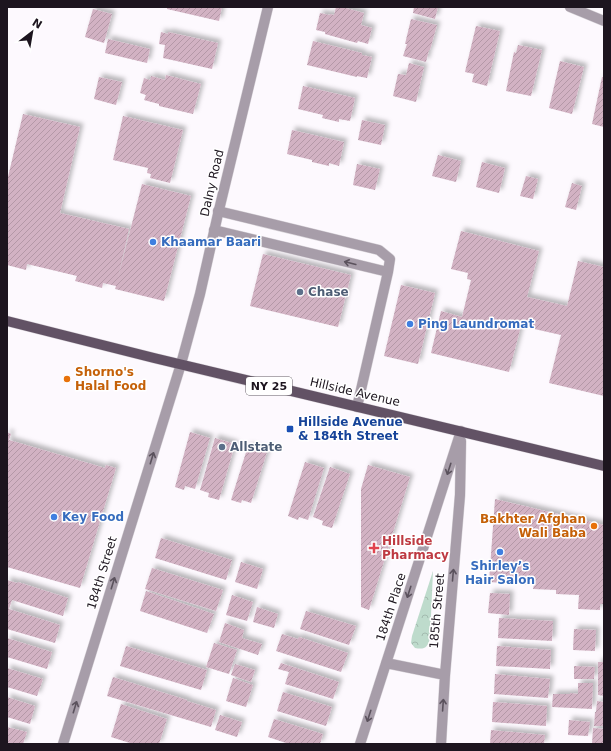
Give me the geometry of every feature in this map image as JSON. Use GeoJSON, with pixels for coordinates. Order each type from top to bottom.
{"type":"FeatureCollection","features":[{"type":"Feature","properties":{"kind":"main road","name":"Hillside Avenue"},"geometry":{"type":"LineString","coordinates":[[7,321],[604,466]]}},
{"type":"Feature","properties":{"kind":"street","name":"Dalny Road"},"geometry":{"type":"LineString","coordinates":[[181,364],[200,294],[218,211],[268,7]]}},
{"type":"Feature","properties":{"kind":"street"},"geometry":{"type":"LineString","coordinates":[[570,7],[604,21]]}},
{"type":"Feature","properties":{"kind":"street"},"geometry":{"type":"LineString","coordinates":[[218,211],[379,250],[390,259],[357,407]]}},
{"type":"Feature","properties":{"kind":"street"},"geometry":{"type":"LineString","coordinates":[[214,230],[388,272]]}},
{"type":"Feature","properties":{"kind":"street","name":"184th Street"},"geometry":{"type":"LineString","coordinates":[[63,744],[181,364]]}},
{"type":"Feature","properties":{"kind":"street","name":"184th Place"},"geometry":{"type":"LineString","coordinates":[[360,744],[461,431]]}},
{"type":"Feature","properties":{"kind":"street","name":"185th Street"},"geometry":{"type":"LineString","coordinates":[[441,744],[445,675],[460,495],[461,431]]}},
{"type":"Feature","properties":{"kind":"street"},"geometry":{"type":"LineString","coordinates":[[386,663],[445,675]]}},
{"type":"Feature","properties":{"kind":"green space"},"geometry":{"type":"Polygon","coordinates":[[[433,571],[430,638],[426,647],[421,649],[415,648],[411,643],[412,636],[433,571]]]}},
{"type":"Feature","properties":{"kind":"building"},"geometry":{"type":"Polygon","coordinates":[[[167,7],[222,7],[219,21],[167,9],[167,7]]]}},
{"type":"Feature","properties":{"kind":"building"},"geometry":{"type":"Polygon","coordinates":[[[336,7],[342,7],[364,13],[361,25],[372,28],[368,44],[358,41],[357,43],[316,30],[320,13],[334,15],[336,7]]]}},
{"type":"Feature","properties":{"kind":"building"},"geometry":{"type":"Polygon","coordinates":[[[414,7],[438,7],[435,19],[413,13],[414,7]]]}},
{"type":"Feature","properties":{"kind":"building"},"geometry":{"type":"Polygon","coordinates":[[[93,9],[112,14],[104,43],[85,37],[93,9]]]}},
{"type":"Feature","properties":{"kind":"building"},"geometry":{"type":"Polygon","coordinates":[[[411,19],[437,25],[426,62],[403,56],[407,44],[405,44],[411,19]]]}},
{"type":"Feature","properties":{"kind":"building"},"geometry":{"type":"Polygon","coordinates":[[[476,26],[500,31],[487,86],[472,82],[474,74],[465,72],[476,26]]]}},
{"type":"Feature","properties":{"kind":"building"},"geometry":{"type":"Polygon","coordinates":[[[161,32],[168,34],[168,32],[218,43],[212,69],[163,58],[165,45],[159,44],[161,32]]]}},
{"type":"Feature","properties":{"kind":"building"},"geometry":{"type":"Polygon","coordinates":[[[108,39],[150,49],[147,63],[105,53],[108,39]]]}},
{"type":"Feature","properties":{"kind":"building"},"geometry":{"type":"Polygon","coordinates":[[[313,41],[362,53],[362,55],[372,57],[367,78],[307,65],[313,41]]]}},
{"type":"Feature","properties":{"kind":"building"},"geometry":{"type":"Polygon","coordinates":[[[518,45],[542,50],[531,96],[506,91],[514,52],[516,53],[518,45]]]}},
{"type":"Feature","properties":{"kind":"building"},"geometry":{"type":"Polygon","coordinates":[[[560,61],[584,67],[572,114],[549,108],[560,61]]]}},
{"type":"Feature","properties":{"kind":"building"},"geometry":{"type":"Polygon","coordinates":[[[409,63],[424,67],[416,102],[393,96],[398,74],[406,75],[409,63]]]}},
{"type":"Feature","properties":{"kind":"building"},"geometry":{"type":"Polygon","coordinates":[[[166,75],[201,84],[193,114],[159,106],[159,104],[144,100],[146,95],[140,93],[144,78],[150,80],[151,76],[165,80],[166,75]]]}},
{"type":"Feature","properties":{"kind":"building"},"geometry":{"type":"Polygon","coordinates":[[[99,77],[122,82],[116,105],[94,99],[99,77]]]}},
{"type":"Feature","properties":{"kind":"building"},"geometry":{"type":"Polygon","coordinates":[[[602,77],[604,77],[604,127],[592,124],[602,77]]]}},
{"type":"Feature","properties":{"kind":"building"},"geometry":{"type":"Polygon","coordinates":[[[303,86],[355,98],[350,121],[339,119],[339,122],[322,118],[323,115],[298,109],[303,86]]]}},
{"type":"Feature","properties":{"kind":"building"},"geometry":{"type":"Polygon","coordinates":[[[23,114],[80,127],[60,213],[129,229],[118,278],[142,184],[191,196],[164,301],[115,289],[116,286],[103,283],[102,288],[75,281],[77,276],[27,264],[26,270],[7,265],[7,181],[23,114]]]}},
{"type":"Feature","properties":{"kind":"building"},"geometry":{"type":"Polygon","coordinates":[[[123,116],[183,130],[170,183],[150,178],[151,174],[147,173],[148,168],[113,160],[123,116]]]}},
{"type":"Feature","properties":{"kind":"building"},"geometry":{"type":"Polygon","coordinates":[[[362,120],[385,125],[381,145],[358,140],[362,120]]]}},
{"type":"Feature","properties":{"kind":"building"},"geometry":{"type":"Polygon","coordinates":[[[292,130],[344,142],[339,166],[329,163],[329,166],[287,154],[292,130]]]}},
{"type":"Feature","properties":{"kind":"building"},"geometry":{"type":"Polygon","coordinates":[[[438,155],[461,161],[456,182],[432,176],[438,155]]]}},
{"type":"Feature","properties":{"kind":"building"},"geometry":{"type":"Polygon","coordinates":[[[482,162],[505,168],[499,193],[476,187],[482,162]]]}},
{"type":"Feature","properties":{"kind":"building"},"geometry":{"type":"Polygon","coordinates":[[[357,164],[380,169],[375,190],[353,185],[357,164]]]}},
{"type":"Feature","properties":{"kind":"building"},"geometry":{"type":"Polygon","coordinates":[[[526,176],[538,179],[533,199],[520,196],[526,176]]]}},
{"type":"Feature","properties":{"kind":"building"},"geometry":{"type":"Polygon","coordinates":[[[572,183],[582,186],[576,210],[565,207],[572,183]]]}},
{"type":"Feature","properties":{"kind":"building"},"geometry":{"type":"Polygon","coordinates":[[[461,231],[539,251],[527,297],[567,306],[578,261],[604,267],[604,396],[549,383],[561,335],[521,326],[509,372],[431,353],[441,311],[462,317],[471,280],[467,279],[468,273],[451,269],[461,231]]]}},
{"type":"Feature","properties":{"kind":"building","name":"Chase"},"geometry":{"type":"Polygon","coordinates":[[[263,254],[351,275],[338,327],[250,306],[263,254]]]}},
{"type":"Feature","properties":{"kind":"building","name":"Ping Laundromat"},"geometry":{"type":"Polygon","coordinates":[[[401,285],[435,293],[418,364],[384,356],[401,285]]]}},
{"type":"Feature","properties":{"kind":"building","name":"Key Food"},"geometry":{"type":"Polygon","coordinates":[[[7,432],[11,434],[9,440],[105,468],[106,465],[116,468],[80,588],[7,567],[7,432]]]}},
{"type":"Feature","properties":{"kind":"building"},"geometry":{"type":"Polygon","coordinates":[[[190,432],[210,438],[195,489],[185,486],[184,490],[175,487],[190,432]]]}},
{"type":"Feature","properties":{"kind":"building"},"geometry":{"type":"Polygon","coordinates":[[[215,438],[235,444],[219,500],[208,497],[209,493],[200,490],[215,438]]]}},
{"type":"Feature","properties":{"kind":"building"},"geometry":{"type":"Polygon","coordinates":[[[248,446],[267,452],[251,503],[242,500],[241,503],[231,500],[248,446]]]}},
{"type":"Feature","properties":{"kind":"building"},"geometry":{"type":"Polygon","coordinates":[[[305,462],[324,468],[308,520],[299,517],[298,520],[288,516],[305,462]]]}},
{"type":"Feature","properties":{"kind":"building","name":"Hillside Pharmacy"},"geometry":{"type":"Polygon","coordinates":[[[368,465],[410,477],[369,610],[361,607],[361,489],[368,465]]]}},
{"type":"Feature","properties":{"kind":"building"},"geometry":{"type":"Polygon","coordinates":[[[330,467],[350,474],[332,528],[322,525],[323,521],[313,517],[330,467]]]}},
{"type":"Feature","properties":{"kind":"building"},"geometry":{"type":"Polygon","coordinates":[[[495,499],[604,525],[604,604],[600,604],[600,610],[578,609],[579,595],[556,594],[556,590],[533,589],[534,585],[489,582],[495,499]]]}},
{"type":"Feature","properties":{"kind":"building"},"geometry":{"type":"Polygon","coordinates":[[[161,538],[232,560],[226,580],[155,558],[161,538]]]}},
{"type":"Feature","properties":{"kind":"building"},"geometry":{"type":"Polygon","coordinates":[[[241,562],[263,569],[257,589],[235,582],[241,562]]]}},
{"type":"Feature","properties":{"kind":"building"},"geometry":{"type":"Polygon","coordinates":[[[152,568],[223,590],[216,611],[145,589],[152,568]]]}},
{"type":"Feature","properties":{"kind":"building"},"geometry":{"type":"Polygon","coordinates":[[[7,580],[68,598],[63,616],[12,600],[9,609],[60,625],[55,643],[7,629],[7,580]]]}},
{"type":"Feature","properties":{"kind":"building"},"geometry":{"type":"Polygon","coordinates":[[[146,591],[214,614],[207,633],[140,611],[146,591]]]}},
{"type":"Feature","properties":{"kind":"building"},"geometry":{"type":"Polygon","coordinates":[[[490,593],[510,594],[509,615],[488,613],[490,593]]]}},
{"type":"Feature","properties":{"kind":"building"},"geometry":{"type":"Polygon","coordinates":[[[232,595],[253,602],[247,621],[226,615],[232,595]]]}},
{"type":"Feature","properties":{"kind":"building"},"geometry":{"type":"Polygon","coordinates":[[[257,607],[278,614],[274,628],[253,622],[257,607]]]}},
{"type":"Feature","properties":{"kind":"building"},"geometry":{"type":"Polygon","coordinates":[[[306,611],[356,626],[349,645],[300,629],[306,611]]]}},
{"type":"Feature","properties":{"kind":"building"},"geometry":{"type":"Polygon","coordinates":[[[499,618],[553,621],[552,641],[498,638],[499,618]]]}},
{"type":"Feature","properties":{"kind":"building"},"geometry":{"type":"Polygon","coordinates":[[[225,623],[244,630],[242,638],[262,644],[258,655],[219,642],[225,623]]]}},
{"type":"Feature","properties":{"kind":"building"},"geometry":{"type":"Polygon","coordinates":[[[574,629],[596,630],[595,651],[573,650],[574,629]]]}},
{"type":"Feature","properties":{"kind":"building"},"geometry":{"type":"Polygon","coordinates":[[[282,634],[298,639],[299,637],[348,653],[341,672],[276,651],[282,634]]]}},
{"type":"Feature","properties":{"kind":"building"},"geometry":{"type":"Polygon","coordinates":[[[7,638],[52,652],[47,669],[7,657],[7,638]]]}},
{"type":"Feature","properties":{"kind":"building"},"geometry":{"type":"Polygon","coordinates":[[[214,643],[237,650],[229,674],[206,667],[214,643]]]}},
{"type":"Feature","properties":{"kind":"building"},"geometry":{"type":"Polygon","coordinates":[[[126,646],[207,670],[201,690],[120,666],[126,646]]]}},
{"type":"Feature","properties":{"kind":"building"},"geometry":{"type":"Polygon","coordinates":[[[497,646],[551,650],[550,669],[496,666],[497,646]]]}},
{"type":"Feature","properties":{"kind":"building"},"geometry":{"type":"Polygon","coordinates":[[[598,662],[604,662],[604,696],[598,695],[598,662]]]}},
{"type":"Feature","properties":{"kind":"building"},"geometry":{"type":"Polygon","coordinates":[[[281,663],[339,682],[333,699],[285,684],[289,672],[278,669],[281,663]]]}},
{"type":"Feature","properties":{"kind":"building"},"geometry":{"type":"Polygon","coordinates":[[[235,664],[255,670],[251,682],[231,675],[235,664]]]}},
{"type":"Feature","properties":{"kind":"building"},"geometry":{"type":"Polygon","coordinates":[[[574,666],[595,667],[594,679],[574,679],[574,666]]]}},
{"type":"Feature","properties":{"kind":"building"},"geometry":{"type":"Polygon","coordinates":[[[7,668],[43,679],[37,696],[7,687],[7,668]]]}},
{"type":"Feature","properties":{"kind":"building"},"geometry":{"type":"Polygon","coordinates":[[[495,674],[550,679],[548,698],[494,694],[495,674]]]}},
{"type":"Feature","properties":{"kind":"building"},"geometry":{"type":"Polygon","coordinates":[[[113,677],[216,710],[211,727],[107,696],[113,677]]]}},
{"type":"Feature","properties":{"kind":"building"},"geometry":{"type":"Polygon","coordinates":[[[233,678],[253,685],[246,707],[226,701],[233,678]]]}},
{"type":"Feature","properties":{"kind":"building"},"geometry":{"type":"Polygon","coordinates":[[[578,683],[593,683],[592,709],[552,707],[553,694],[578,694],[578,683]]]}},
{"type":"Feature","properties":{"kind":"building"},"geometry":{"type":"Polygon","coordinates":[[[283,692],[332,707],[326,726],[277,711],[283,692]]]}},
{"type":"Feature","properties":{"kind":"building"},"geometry":{"type":"Polygon","coordinates":[[[7,697],[35,706],[30,724],[7,717],[7,697]]]}},
{"type":"Feature","properties":{"kind":"building"},"geometry":{"type":"Polygon","coordinates":[[[597,701],[604,702],[604,726],[594,726],[597,701]]]}},
{"type":"Feature","properties":{"kind":"building"},"geometry":{"type":"Polygon","coordinates":[[[493,702],[547,706],[546,726],[492,722],[493,702]]]}},
{"type":"Feature","properties":{"kind":"building"},"geometry":{"type":"Polygon","coordinates":[[[121,704],[167,719],[159,744],[133,744],[111,737],[121,704]]]}},
{"type":"Feature","properties":{"kind":"building"},"geometry":{"type":"Polygon","coordinates":[[[220,715],[242,722],[237,737],[215,730],[220,715]]]}},
{"type":"Feature","properties":{"kind":"building"},"geometry":{"type":"Polygon","coordinates":[[[274,719],[323,734],[320,744],[289,744],[268,737],[274,719]]]}},
{"type":"Feature","properties":{"kind":"building"},"geometry":{"type":"Polygon","coordinates":[[[569,720],[590,722],[588,736],[568,735],[569,720]]]}},
{"type":"Feature","properties":{"kind":"building"},"geometry":{"type":"Polygon","coordinates":[[[7,727],[27,732],[23,744],[7,744],[7,727]]]}},
{"type":"Feature","properties":{"kind":"building"},"geometry":{"type":"Polygon","coordinates":[[[593,728],[604,729],[604,744],[592,744],[593,728]]]}},
{"type":"Feature","properties":{"kind":"building"},"geometry":{"type":"Polygon","coordinates":[[[491,730],[545,735],[544,744],[490,744],[491,730]]]}},
{"type":"Feature","properties":{"kind":"place","name":"Khaamar Baari"},"geometry":{"type":"Point","coordinates":[153,242]}},
{"type":"Feature","properties":{"kind":"place","name":"Chase"},"geometry":{"type":"Point","coordinates":[300,292]}},
{"type":"Feature","properties":{"kind":"place","name":"Ping Laundromat"},"geometry":{"type":"Point","coordinates":[410,324]}},
{"type":"Feature","properties":{"kind":"place","name":"Shorno's Halal Food"},"geometry":{"type":"Point","coordinates":[67,379]}},
{"type":"Feature","properties":{"kind":"place","name":"Hillside Avenue & 184th Street"},"geometry":{"type":"Point","coordinates":[290,429]}},
{"type":"Feature","properties":{"kind":"place","name":"Allstate"},"geometry":{"type":"Point","coordinates":[222,447]}},
{"type":"Feature","properties":{"kind":"place","name":"Key Food"},"geometry":{"type":"Point","coordinates":[54,517]}},
{"type":"Feature","properties":{"kind":"place","name":"Bakhter Afghan Wali Baba"},"geometry":{"type":"Point","coordinates":[594,526]}},
{"type":"Feature","properties":{"kind":"place","name":"Hillside Pharmacy"},"geometry":{"type":"Point","coordinates":[374,548]}},
{"type":"Feature","properties":{"kind":"place","name":"Shirley’s Hair Salon"},"geometry":{"type":"Point","coordinates":[500,552]}}]}
